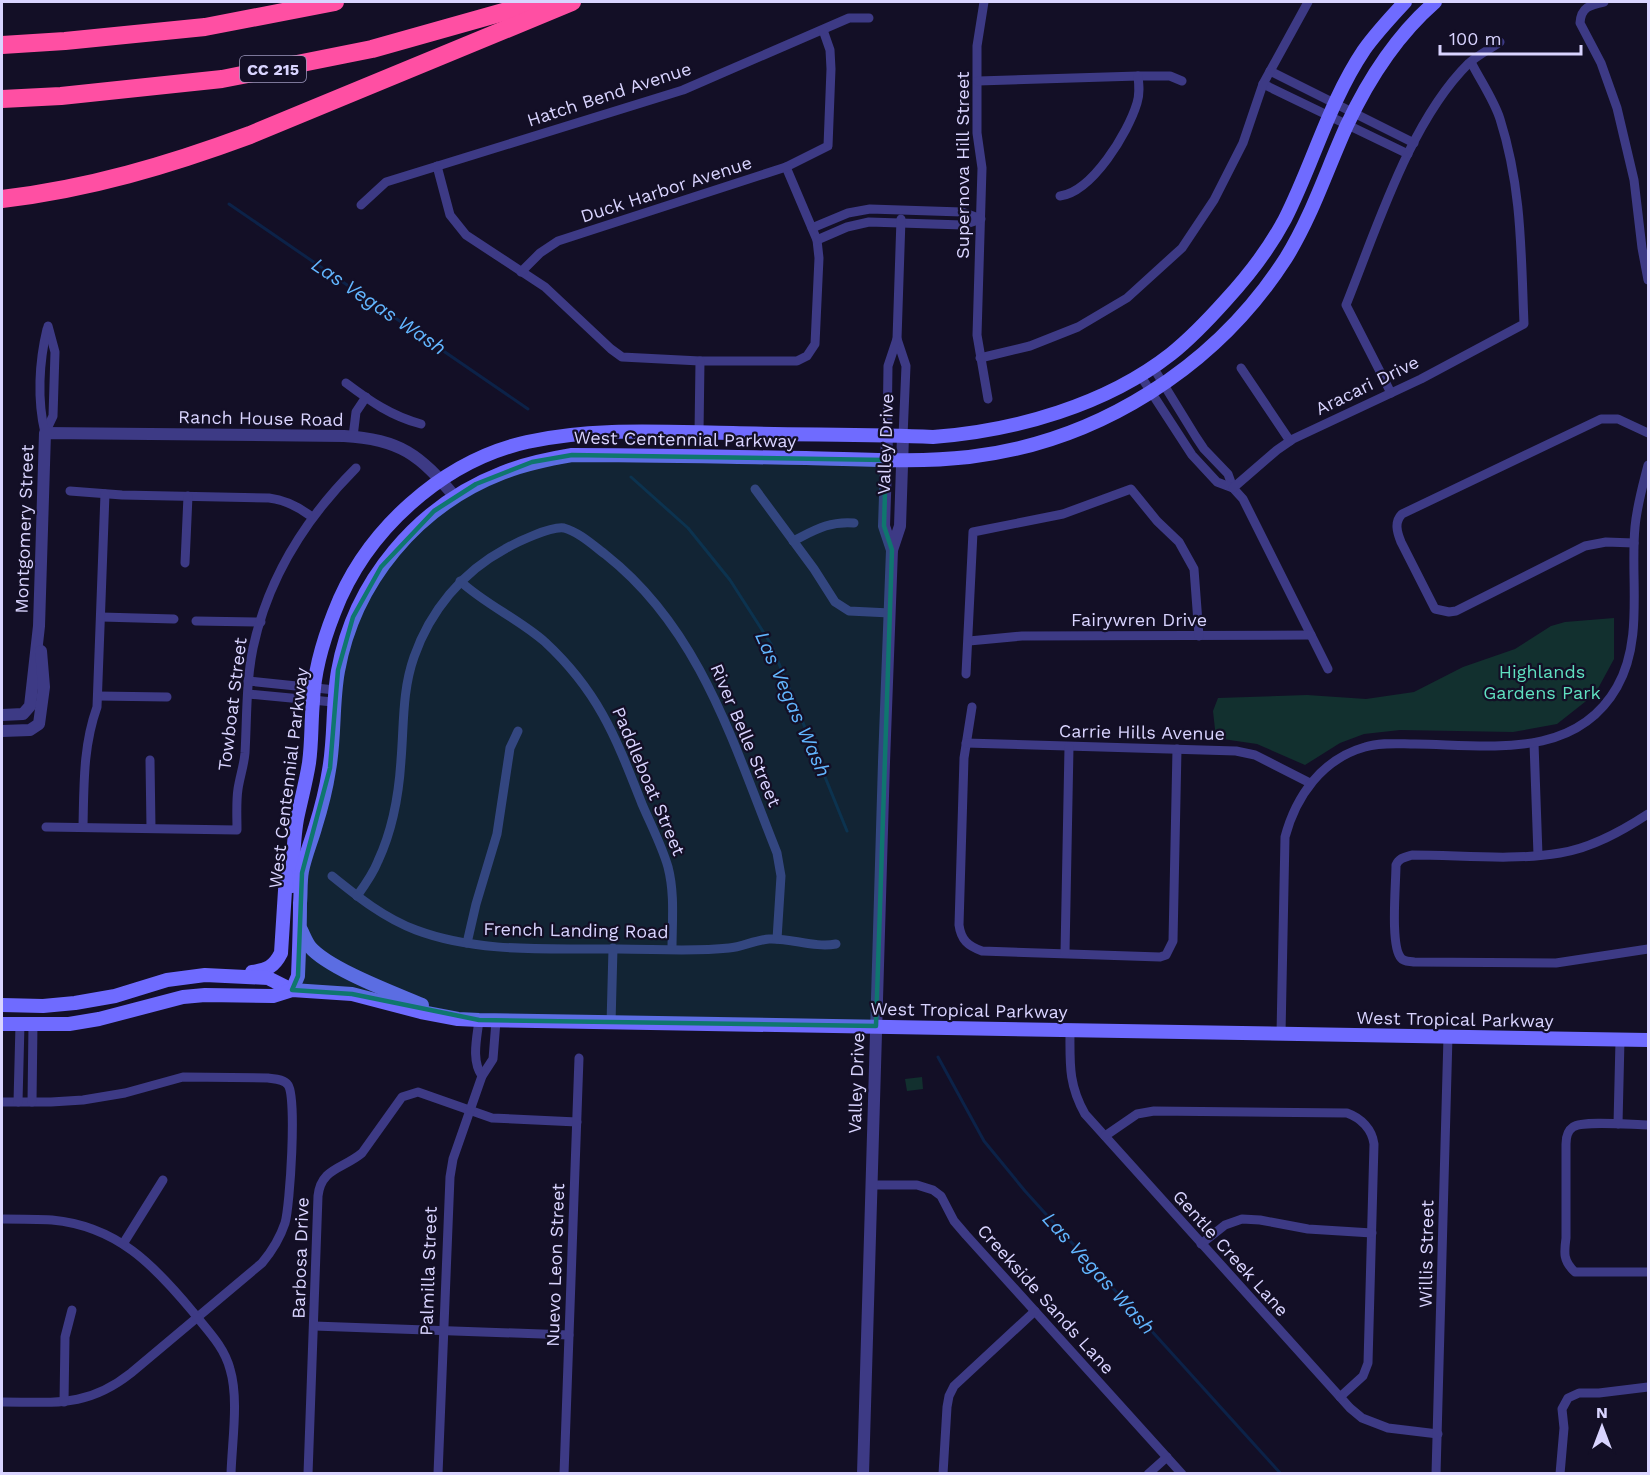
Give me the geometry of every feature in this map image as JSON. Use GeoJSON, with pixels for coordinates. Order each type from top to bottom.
{"type":"FeatureCollection","features":[{"type":"Feature","properties":{"kind":"highway"},"geometry":{"type":"LineString","coordinates":[[2,45],[205,27],[335,2]]}},
{"type":"Feature","properties":{"kind":"highway","name":"CC 215"},"geometry":{"type":"LineString","coordinates":[[2,99],[61,96],[222,79],[372,49],[539,2]]}},
{"type":"Feature","properties":{"kind":"highway"},"geometry":{"type":"LineString","coordinates":[[2,200],[100,183],[196,154],[250,135],[572,2]]}},
{"type":"Feature","properties":{"kind":"main road","name":"West Centennial Parkway"},"geometry":{"type":"LineString","coordinates":[[292,990],[290,969],[293,854],[312,736],[313,694],[324,640],[350,579],[382,532],[399,515],[441,480],[465,466],[526,442],[600,433],[933,437],[958,435],[1042,418],[1092,399],[1140,375],[1185,342],[1214,314],[1249,274],[1269,246],[1289,210],[1333,110],[1364,51],[1405,2]]}},
{"type":"Feature","properties":{"kind":"main road","name":"West Centennial Parkway"},"geometry":{"type":"LineString","coordinates":[[292,990],[298,976],[302,873],[320,813],[330,768],[334,696],[343,646],[367,587],[381,567],[434,511],[455,497],[501,473],[532,462],[572,454],[886,460],[970,457],[998,453],[1040,442],[1066,434],[1110,415],[1151,393],[1196,359],[1230,327],[1273,276],[1314,206],[1350,118],[1374,73],[1416,19],[1435,2]]}},
{"type":"Feature","properties":{"kind":"main road"},"geometry":{"type":"LineString","coordinates":[[205,975],[263,971],[270,969],[276,961],[282,942],[288,849],[297,820]]}},
{"type":"Feature","properties":{"kind":"main road"},"geometry":{"type":"LineString","coordinates":[[300,927],[311,948],[336,965],[373,985],[458,1019]]}},
{"type":"Feature","properties":{"kind":"main road","name":"West Tropical Parkway"},"geometry":{"type":"LineString","coordinates":[[2,1005],[26,1006],[98,1000],[167,980],[205,975],[268,978],[292,990]]}},
{"type":"Feature","properties":{"kind":"main road","name":"West Tropical Parkway"},"geometry":{"type":"LineString","coordinates":[[2,1024],[69,1024],[99,1019],[183,997],[273,996],[292,990],[352,994],[458,1019],[496,1021],[1648,1040]]}},
{"type":"Feature","properties":{"kind":"street","name":"Supernova Hill Street"},"geometry":{"type":"LineString","coordinates":[[984,2],[977,46],[977,134],[982,168],[977,335],[987,399]]}},
{"type":"Feature","properties":{"kind":"street"},"geometry":{"type":"LineString","coordinates":[[980,358],[1030,346],[1078,327],[1127,298],[1182,248],[1214,200],[1243,142],[1263,84],[1308,2]]}},
{"type":"Feature","properties":{"kind":"street"},"geometry":{"type":"LineString","coordinates":[[1604,2],[1589,5],[1583,9],[1580,23],[1601,63],[1617,108],[1644,229],[1648,280]]}},
{"type":"Feature","properties":{"kind":"street","name":"Hatch Bend Avenue"},"geometry":{"type":"LineString","coordinates":[[361,205],[386,182],[683,90],[849,18],[869,18]]}},
{"type":"Feature","properties":{"kind":"street","name":"Duck Harbor Avenue"},"geometry":{"type":"LineString","coordinates":[[521,272],[540,253],[558,241],[786,167],[828,146],[831,69],[830,50],[823,30]]}},
{"type":"Feature","properties":{"kind":"street"},"geometry":{"type":"LineString","coordinates":[[1391,393],[1346,305],[1408,154],[1436,104],[1471,62],[1500,42]]}},
{"type":"Feature","properties":{"kind":"street","name":"Aracari Drive"},"geometry":{"type":"LineString","coordinates":[[1233,488],[1290,441],[1391,393],[1524,324],[1520,214],[1513,167],[1499,117],[1471,62]]}},
{"type":"Feature","properties":{"kind":"street"},"geometry":{"type":"LineString","coordinates":[[1270,71],[1333,110]]}},
{"type":"Feature","properties":{"kind":"street"},"geometry":{"type":"LineString","coordinates":[[978,81],[1138,76],[1170,76],[1182,81]]}},
{"type":"Feature","properties":{"kind":"street"},"geometry":{"type":"LineString","coordinates":[[1060,196],[1072,194],[1085,184],[1112,152],[1138,101],[1138,76]]}},
{"type":"Feature","properties":{"kind":"street"},"geometry":{"type":"LineString","coordinates":[[1263,84],[1414,143]]}},
{"type":"Feature","properties":{"kind":"street"},"geometry":{"type":"LineString","coordinates":[[1350,118],[1408,154]]}},
{"type":"Feature","properties":{"kind":"street"},"geometry":{"type":"LineString","coordinates":[[437,166],[450,215],[466,235],[545,287],[610,349],[622,357],[700,361],[797,361],[807,356],[815,344],[819,258],[817,240],[786,167]]}},
{"type":"Feature","properties":{"kind":"street"},"geometry":{"type":"LineString","coordinates":[[812,228],[839,216],[863,209],[963,212],[981,219]]}},
{"type":"Feature","properties":{"kind":"street","name":"Valley Drive"},"geometry":{"type":"LineString","coordinates":[[892,550],[884,526],[888,366],[897,339],[901,210]]}},
{"type":"Feature","properties":{"kind":"street"},"geometry":{"type":"LineString","coordinates":[[817,240],[859,224],[876,222],[963,225],[981,219]]}},
{"type":"Feature","properties":{"kind":"street","name":"Montgomery Street"},"geometry":{"type":"LineString","coordinates":[[2,715],[23,714],[30,706],[39,626],[45,434],[40,416],[42,353],[48,326],[55,352],[53,416],[45,434]]}},
{"type":"Feature","properties":{"kind":"street","name":"Valley Drive"},"geometry":{"type":"LineString","coordinates":[[863,1473],[892,550],[900,526],[906,366],[897,339]]}},
{"type":"Feature","properties":{"kind":"street"},"geometry":{"type":"LineString","coordinates":[[699,433],[700,361]]}},
{"type":"Feature","properties":{"kind":"street"},"geometry":{"type":"LineString","coordinates":[[1153,367],[1204,449],[1228,474],[1233,488],[1243,499],[1329,669]]}},
{"type":"Feature","properties":{"kind":"street"},"geometry":{"type":"LineString","coordinates":[[1241,368],[1290,441]]}},
{"type":"Feature","properties":{"kind":"street"},"geometry":{"type":"LineString","coordinates":[[1140,375],[1204,470],[1217,482],[1233,488]]}},
{"type":"Feature","properties":{"kind":"street"},"geometry":{"type":"LineString","coordinates":[[346,383],[395,416],[421,424]]}},
{"type":"Feature","properties":{"kind":"street"},"geometry":{"type":"LineString","coordinates":[[353,437],[356,412],[366,397]]}},
{"type":"Feature","properties":{"kind":"street"},"geometry":{"type":"LineString","coordinates":[[1634,543],[1606,542],[1585,546],[1456,610],[1441,611],[1435,609],[1401,542],[1397,532],[1397,519],[1402,514],[1601,419],[1618,419],[1648,433]]}},
{"type":"Feature","properties":{"kind":"street","name":"Ranch House Road"},"geometry":{"type":"LineString","coordinates":[[45,434],[375,439],[402,448],[420,459],[455,497]]}},
{"type":"Feature","properties":{"kind":"street"},"geometry":{"type":"LineString","coordinates":[[1281,1034],[1285,837],[1295,810],[1310,783],[1334,761],[1347,753],[1378,744],[1523,745],[1564,735],[1593,717],[1616,689],[1629,658],[1637,509],[1648,465]]}},
{"type":"Feature","properties":{"kind":"street","name":"Towboat Street"},"geometry":{"type":"LineString","coordinates":[[150,828],[237,830],[238,790],[244,762],[248,681],[253,649],[261,622],[284,562],[312,517],[356,468]]}},
{"type":"Feature","properties":{"kind":"street"},"geometry":{"type":"LineString","coordinates":[[755,489],[835,602],[849,610],[890,613]]}},
{"type":"Feature","properties":{"kind":"street"},"geometry":{"type":"LineString","coordinates":[[966,674],[974,532],[1063,513],[1131,489],[1157,521],[1179,542],[1194,569],[1199,636]]}},
{"type":"Feature","properties":{"kind":"street"},"geometry":{"type":"LineString","coordinates":[[70,491],[278,499],[300,508],[312,517]]}},
{"type":"Feature","properties":{"kind":"street"},"geometry":{"type":"LineString","coordinates":[[83,826],[85,756],[89,733],[98,707],[105,494]]}},
{"type":"Feature","properties":{"kind":"street"},"geometry":{"type":"LineString","coordinates":[[185,563],[188,496]]}},
{"type":"Feature","properties":{"kind":"street"},"geometry":{"type":"LineString","coordinates":[[793,541],[819,528],[838,522],[854,523]]}},
{"type":"Feature","properties":{"kind":"street","name":"River Belle Street"},"geometry":{"type":"LineString","coordinates":[[460,581],[481,563],[511,545],[563,528],[576,533],[602,552],[621,567],[651,597],[676,629],[708,684],[777,854],[781,876],[777,939]]}},
{"type":"Feature","properties":{"kind":"street"},"geometry":{"type":"LineString","coordinates":[[357,896],[379,861],[390,824],[401,762],[406,683],[414,656],[427,627],[460,581]]}},
{"type":"Feature","properties":{"kind":"street","name":"Paddleboat Street"},"geometry":{"type":"LineString","coordinates":[[460,581],[474,594],[545,642],[572,669],[601,708],[668,867],[673,903],[672,949]]}},
{"type":"Feature","properties":{"kind":"street"},"geometry":{"type":"LineString","coordinates":[[101,617],[174,619]]}},
{"type":"Feature","properties":{"kind":"street"},"geometry":{"type":"LineString","coordinates":[[196,621],[261,622]]}},
{"type":"Feature","properties":{"kind":"street","name":"Montgomery Street"},"geometry":{"type":"LineString","coordinates":[[20,732],[34,729],[42,719],[44,687],[39,626]]}},
{"type":"Feature","properties":{"kind":"street","name":"Fairywren Drive"},"geometry":{"type":"LineString","coordinates":[[969,641],[1022,636],[1311,635]]}},
{"type":"Feature","properties":{"kind":"street"},"geometry":{"type":"LineString","coordinates":[[248,681],[313,694]]}},
{"type":"Feature","properties":{"kind":"street"},"geometry":{"type":"LineString","coordinates":[[248,694],[334,696]]}},
{"type":"Feature","properties":{"kind":"street"},"geometry":{"type":"LineString","coordinates":[[98,696],[167,697]]}},
{"type":"Feature","properties":{"kind":"street"},"geometry":{"type":"LineString","coordinates":[[972,707],[966,743],[959,925],[960,934],[968,945],[982,951],[1160,957],[1166,955],[1173,941],[1177,749]]}},
{"type":"Feature","properties":{"kind":"street"},"geometry":{"type":"LineString","coordinates":[[2,724],[17,727],[20,732]]}},
{"type":"Feature","properties":{"kind":"street"},"geometry":{"type":"LineString","coordinates":[[2,731],[20,732]]}},
{"type":"Feature","properties":{"kind":"street"},"geometry":{"type":"LineString","coordinates":[[467,943],[497,834],[510,748],[518,731]]}},
{"type":"Feature","properties":{"kind":"street","name":"Carrie Hills Avenue"},"geometry":{"type":"LineString","coordinates":[[966,743],[1246,752],[1310,783]]}},
{"type":"Feature","properties":{"kind":"street"},"geometry":{"type":"LineString","coordinates":[[1534,743],[1538,855]]}},
{"type":"Feature","properties":{"kind":"street"},"geometry":{"type":"LineString","coordinates":[[1065,953],[1069,747]]}},
{"type":"Feature","properties":{"kind":"street"},"geometry":{"type":"LineString","coordinates":[[46,827],[150,828],[150,760]]}},
{"type":"Feature","properties":{"kind":"street"},"geometry":{"type":"LineString","coordinates":[[1648,814],[1600,841],[1562,853],[1412,855],[1398,860],[1396,865],[1395,943],[1400,957],[1405,961],[1414,962],[1556,963],[1648,949]]}},
{"type":"Feature","properties":{"kind":"street","name":"French Landing Road"},"geometry":{"type":"LineString","coordinates":[[332,876],[395,921],[445,939],[467,943],[500,947],[672,949],[732,948],[758,940],[777,939],[824,946],[836,944]]}},
{"type":"Feature","properties":{"kind":"street"},"geometry":{"type":"LineString","coordinates":[[611,1024],[613,948]]}},
{"type":"Feature","properties":{"kind":"street"},"geometry":{"type":"LineString","coordinates":[[18,1102],[26,1006]]}},
{"type":"Feature","properties":{"kind":"street"},"geometry":{"type":"LineString","coordinates":[[479,1020],[476,1064],[482,1076]]}},
{"type":"Feature","properties":{"kind":"street","name":"Palmilla Street"},"geometry":{"type":"LineString","coordinates":[[438,1473],[450,1177],[453,1159],[482,1076],[492,1064],[496,1021]]}},
{"type":"Feature","properties":{"kind":"street"},"geometry":{"type":"LineString","coordinates":[[26,1024],[33,1071],[32,1102]]}},
{"type":"Feature","properties":{"kind":"street","name":"Gentle Creek Lane"},"geometry":{"type":"LineString","coordinates":[[1070,1029],[1070,1069],[1073,1090],[1085,1114],[1340,1397],[1362,1418],[1375,1424],[1399,1431],[1438,1434]]}},
{"type":"Feature","properties":{"kind":"street","name":"Willis Street"},"geometry":{"type":"LineString","coordinates":[[1436,1473],[1448,1036]]}},
{"type":"Feature","properties":{"kind":"street"},"geometry":{"type":"LineString","coordinates":[[1618,1125],[1620,1040]]}},
{"type":"Feature","properties":{"kind":"street"},"geometry":{"type":"LineString","coordinates":[[476,1051],[494,1053]]}},
{"type":"Feature","properties":{"kind":"street","name":"Nuevo Leon Street"},"geometry":{"type":"LineString","coordinates":[[564,1473],[579,1058]]}},
{"type":"Feature","properties":{"kind":"street"},"geometry":{"type":"LineString","coordinates":[[19,1071],[33,1071]]}},
{"type":"Feature","properties":{"kind":"street"},"geometry":{"type":"LineString","coordinates":[[2,1102],[68,1101],[105,1097],[171,1080],[197,1076],[267,1078],[279,1079],[287,1083],[291,1090],[292,1117],[290,1184],[285,1223],[272,1250],[262,1263],[116,1385],[86,1399],[64,1402],[2,1402]]}},
{"type":"Feature","properties":{"kind":"street","name":"Barbosa Drive"},"geometry":{"type":"LineString","coordinates":[[308,1473],[319,1185],[323,1178],[355,1160],[362,1153],[402,1097],[418,1092],[471,1111]]}},
{"type":"Feature","properties":{"kind":"street"},"geometry":{"type":"LineString","coordinates":[[471,1111],[492,1118],[577,1122]]}},
{"type":"Feature","properties":{"kind":"street"},"geometry":{"type":"LineString","coordinates":[[1105,1136],[1137,1114],[1154,1111],[1347,1113],[1360,1119],[1370,1131],[1374,1144],[1368,1363],[1363,1376],[1340,1397]]}},
{"type":"Feature","properties":{"kind":"street"},"geometry":{"type":"LineString","coordinates":[[1648,1125],[1585,1123],[1572,1127],[1568,1132],[1564,1251],[1564,1259],[1575,1272],[1648,1272]]}},
{"type":"Feature","properties":{"kind":"street"},"geometry":{"type":"LineString","coordinates":[[123,1244],[163,1180]]}},
{"type":"Feature","properties":{"kind":"street","name":"Creekside Sands Lane"},"geometry":{"type":"LineString","coordinates":[[872,1185],[917,1185],[937,1193],[946,1203],[954,1221],[966,1235],[1182,1473]]}},
{"type":"Feature","properties":{"kind":"street"},"geometry":{"type":"LineString","coordinates":[[2,1219],[54,1220],[97,1231],[123,1244],[159,1272],[221,1347],[231,1371],[234,1398],[231,1473]]}},
{"type":"Feature","properties":{"kind":"street"},"geometry":{"type":"LineString","coordinates":[[1201,1244],[1225,1225],[1242,1219],[1308,1229],[1372,1233]]}},
{"type":"Feature","properties":{"kind":"street"},"geometry":{"type":"LineString","coordinates":[[64,1402],[65,1337],[72,1310]]}},
{"type":"Feature","properties":{"kind":"street"},"geometry":{"type":"LineString","coordinates":[[943,1473],[947,1407],[954,1386],[1035,1311]]}},
{"type":"Feature","properties":{"kind":"street"},"geometry":{"type":"LineString","coordinates":[[314,1326],[569,1335]]}},
{"type":"Feature","properties":{"kind":"street"},"geometry":{"type":"LineString","coordinates":[[1560,1473],[1564,1428],[1562,1409],[1568,1398],[1579,1393],[1648,1387]]}},
{"type":"Feature","properties":{"kind":"street"},"geometry":{"type":"LineString","coordinates":[[1148,1473],[1167,1457]]}},
{"type":"Feature","properties":{"kind":"highlighted area"},"geometry":{"type":"Polygon","coordinates":[[[572,455],[886,460],[884,526],[892,550],[876,1026],[479,1020],[352,994],[292,990],[298,976],[302,873],[330,768],[338,670],[353,617],[381,567],[434,511],[476,484],[532,462],[572,455]]]}},
{"type":"Feature","properties":{"kind":"green space","name":"Highlands Gardens Park"},"geometry":{"type":"Polygon","coordinates":[[[1614,618],[1614,659],[1595,694],[1557,724],[1513,732],[1400,730],[1364,734],[1340,743],[1305,765],[1257,744],[1216,738],[1213,711],[1218,698],[1307,695],[1366,699],[1414,692],[1463,667],[1515,649],[1551,626],[1565,622],[1614,618]]]}},
{"type":"Feature","properties":{"kind":"green space"},"geometry":{"type":"Polygon","coordinates":[[[922,1077],[923,1089],[907,1091],[905,1079],[922,1077]]]}},
{"type":"Feature","properties":{"kind":"waterway","name":"Las Vegas Wash"},"geometry":{"type":"LineString","coordinates":[[229,204],[528,409]]}},
{"type":"Feature","properties":{"kind":"waterway","name":"Las Vegas Wash"},"geometry":{"type":"LineString","coordinates":[[631,477],[688,528],[730,580],[771,644],[847,831]]}},
{"type":"Feature","properties":{"kind":"waterway","name":"Las Vegas Wash"},"geometry":{"type":"LineString","coordinates":[[938,1057],[984,1141],[1025,1191],[1281,1474]]}}]}
